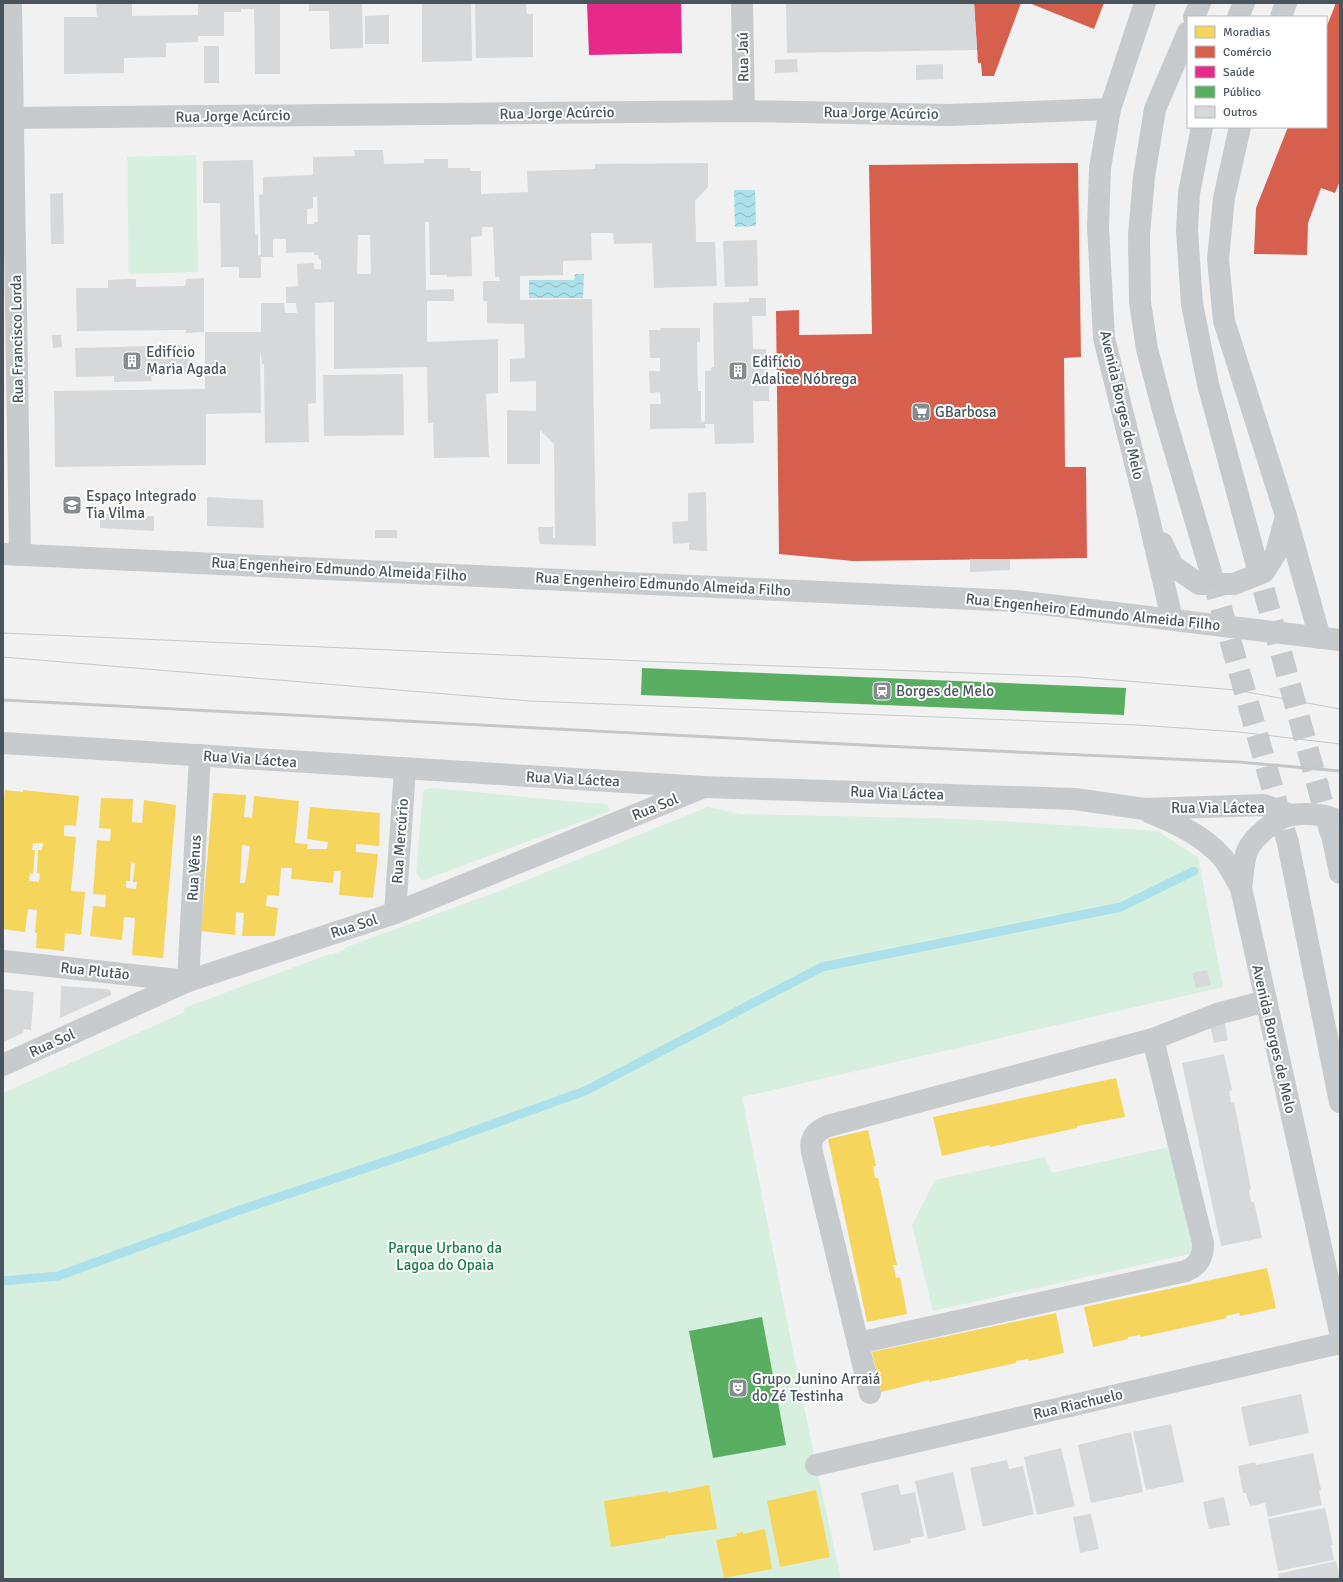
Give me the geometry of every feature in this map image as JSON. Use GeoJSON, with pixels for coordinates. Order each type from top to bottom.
{"type":"FeatureCollection","features":[{"type":"Feature","properties":{"kind":"main road"},"geometry":{"type":"LineString","coordinates":[[1194,16],[1200,3]]}},
{"type":"Feature","properties":{"kind":"main road"},"geometry":{"type":"LineString","coordinates":[[1238,16],[1244,3]]}},
{"type":"Feature","properties":{"kind":"main road"},"geometry":{"type":"LineString","coordinates":[[1187,34],[1155,109],[1144,176],[1139,235],[1140,302],[1147,349],[1160,399],[1212,576]]}},
{"type":"Feature","properties":{"kind":"main road"},"geometry":{"type":"LineString","coordinates":[[1202,128],[1190,193],[1188,223],[1192,304],[1208,384],[1254,558]]}},
{"type":"Feature","properties":{"kind":"main road","name":"Avenida Borges de Melo"},"geometry":{"type":"LineString","coordinates":[[1336,828],[1340,873]]}},
{"type":"Feature","properties":{"kind":"main road"},"geometry":{"type":"LineString","coordinates":[[1288,843],[1340,1102]]}},
{"type":"Feature","properties":{"kind":"street","name":"Rua Francisco Lorda"},"geometry":{"type":"LineString","coordinates":[[11,3],[8,118],[12,554]]}},
{"type":"Feature","properties":{"kind":"street","name":"Rua Jaú"},"geometry":{"type":"LineString","coordinates":[[742,3],[744,111]]}},
{"type":"Feature","properties":{"kind":"street","name":"Avenida Borges de Melo"},"geometry":{"type":"LineString","coordinates":[[1145,3],[1110,109],[1100,168],[1098,220],[1104,338],[1172,619]]}},
{"type":"Feature","properties":{"kind":"street"},"geometry":{"type":"LineString","coordinates":[[1281,16],[1286,3]]}},
{"type":"Feature","properties":{"kind":"street","name":"Rua Jorge Acúrcio"},"geometry":{"type":"LineString","coordinates":[[8,118],[744,111],[948,115],[1110,109]]}},
{"type":"Feature","properties":{"kind":"street"},"geometry":{"type":"LineString","coordinates":[[1240,128],[1224,198],[1218,259],[1224,322],[1286,516],[1330,639]]}},
{"type":"Feature","properties":{"kind":"street"},"geometry":{"type":"LineString","coordinates":[[1148,515],[1173,566],[1199,584],[1234,584],[1264,572],[1276,554],[1286,516]]}},
{"type":"Feature","properties":{"kind":"street","name":"Rua Engenheiro Edmundo Almeida Filho"},"geometry":{"type":"LineString","coordinates":[[12,554],[1016,601],[1330,639]]}},
{"type":"Feature","properties":{"kind":"street","name":"Rua Via Láctea"},"geometry":{"type":"LineString","coordinates":[[3,743],[704,787],[1075,800],[1144,810],[1262,805],[1291,815]]}},
{"type":"Feature","properties":{"kind":"street","name":"Rua Vênus"},"geometry":{"type":"LineString","coordinates":[[188,981],[200,755]]}},
{"type":"Feature","properties":{"kind":"street","name":"Rua Mercúrio"},"geometry":{"type":"LineString","coordinates":[[395,913],[405,769]]}},
{"type":"Feature","properties":{"kind":"street","name":"Rua Sol"},"geometry":{"type":"LineString","coordinates":[[3,1065],[188,981],[395,913],[704,787]]}},
{"type":"Feature","properties":{"kind":"street","name":"Rua Via Láctea"},"geometry":{"type":"LineString","coordinates":[[1144,810],[1173,822],[1197,836],[1222,857],[1241,888]]}},
{"type":"Feature","properties":{"kind":"street","name":"Avenida Borges de Melo"},"geometry":{"type":"LineString","coordinates":[[1336,828],[1335,819],[1319,816],[1291,815],[1274,822],[1260,834],[1248,851],[1241,888],[1340,1332]]}},
{"type":"Feature","properties":{"kind":"street","name":"Rua Plutão"},"geometry":{"type":"LineString","coordinates":[[3,960],[188,981]]}},
{"type":"Feature","properties":{"kind":"street"},"geometry":{"type":"LineString","coordinates":[[870,1393],[810,1144],[813,1136],[819,1129],[1153,1039],[1217,1014],[1266,1001]]}},
{"type":"Feature","properties":{"kind":"street"},"geometry":{"type":"LineString","coordinates":[[858,1343],[1178,1273],[1194,1267],[1203,1253],[1203,1244],[1153,1039]]}},
{"type":"Feature","properties":{"kind":"street","name":"Rua Riachuelo"},"geometry":{"type":"LineString","coordinates":[[816,1465],[1340,1343]]}},
{"type":"Feature","properties":{"kind":"green space"},"geometry":{"type":"Polygon","coordinates":[[[196,155],[198,272],[129,274],[127,157],[196,155]]]}},
{"type":"Feature","properties":{"kind":"green space"},"geometry":{"type":"Polygon","coordinates":[[[431,788],[607,804],[610,811],[421,880],[416,872],[423,792],[425,789],[431,788]]]}},
{"type":"Feature","properties":{"kind":"green space","name":"Parque Urbano da Lagoa do Opaia"},"geometry":{"type":"Polygon","coordinates":[[[708,807],[741,814],[967,819],[1157,831],[1198,857],[1223,987],[742,1097],[816,1465],[841,1579],[3,1579],[3,1093],[185,1012],[184,1008],[330,954],[331,955],[345,950],[344,948],[502,890],[708,807]]]}},
{"type":"Feature","properties":{"kind":"green space"},"geometry":{"type":"Polygon","coordinates":[[[1169,1147],[1194,1253],[933,1311],[912,1225],[935,1180],[1044,1157],[1052,1173],[1169,1147]]]}},
{"type":"Feature","properties":{"kind":"water"},"geometry":{"type":"Polygon","coordinates":[[[734,190],[755,190],[756,226],[735,227],[734,190]]]}},
{"type":"Feature","properties":{"kind":"water"},"geometry":{"type":"Polygon","coordinates":[[[575,274],[584,274],[583,298],[529,298],[529,280],[574,280],[575,274]]]}},
{"type":"Feature","properties":{"kind":"building: Moradias"},"geometry":{"type":"Polygon","coordinates":[[[5,790],[23,792],[23,790],[79,796],[76,826],[64,825],[64,836],[76,837],[71,891],[85,892],[81,935],[65,933],[64,951],[36,948],[37,933],[35,933],[37,910],[28,909],[25,932],[3,929],[3,814],[5,790]],[[33,843],[32,850],[35,850],[33,874],[30,873],[29,881],[39,882],[40,874],[37,873],[38,850],[42,850],[43,843],[33,843]]]}},
{"type":"Feature","properties":{"kind":"building: Moradias"},"geometry":{"type":"Polygon","coordinates":[[[213,793],[246,795],[244,817],[252,818],[254,796],[299,801],[295,843],[308,844],[307,849],[327,849],[328,842],[307,839],[310,807],[380,813],[379,846],[356,844],[356,852],[378,854],[373,898],[339,895],[341,871],[334,871],[333,883],[291,879],[292,868],[281,868],[279,896],[267,895],[266,906],[278,908],[275,936],[242,936],[244,913],[236,912],[235,935],[201,931],[213,793]],[[242,845],[240,883],[245,883],[250,846],[242,845]]]}},
{"type":"Feature","properties":{"kind":"building: Moradias"},"geometry":{"type":"Polygon","coordinates":[[[101,798],[133,799],[132,822],[142,823],[144,800],[176,805],[163,958],[132,955],[135,918],[124,917],[122,940],[90,936],[93,906],[105,907],[106,895],[93,894],[97,840],[110,841],[111,829],[99,828],[101,798]],[[131,862],[130,881],[126,881],[126,888],[136,889],[137,882],[133,882],[135,863],[131,862]]]}},
{"type":"Feature","properties":{"kind":"building: Moradias"},"geometry":{"type":"Polygon","coordinates":[[[1116,1078],[1125,1117],[1077,1126],[1077,1128],[990,1147],[989,1145],[942,1156],[933,1117],[1116,1078]]]}},
{"type":"Feature","properties":{"kind":"building: Moradias"},"geometry":{"type":"Polygon","coordinates":[[[868,1130],[876,1166],[873,1166],[875,1178],[878,1178],[897,1265],[893,1265],[896,1278],[900,1277],[907,1314],[867,1322],[828,1139],[868,1130]]]}},
{"type":"Feature","properties":{"kind":"building: Moradias"},"geometry":{"type":"Polygon","coordinates":[[[1267,1268],[1276,1308],[1240,1316],[1239,1313],[1226,1316],[1227,1318],[1141,1337],[1140,1335],[1128,1337],[1128,1339],[1093,1347],[1084,1307],[1267,1268]]]}},
{"type":"Feature","properties":{"kind":"building: Moradias"},"geometry":{"type":"Polygon","coordinates":[[[1056,1313],[1064,1353],[1029,1361],[1028,1359],[1016,1361],[1016,1363],[929,1382],[929,1380],[881,1392],[872,1352],[1056,1313]]]}},
{"type":"Feature","properties":{"kind":"building: Moradias"},"geometry":{"type":"Polygon","coordinates":[[[709,1485],[717,1529],[665,1536],[665,1538],[611,1547],[604,1501],[668,1491],[668,1493],[709,1485]]]}},
{"type":"Feature","properties":{"kind":"building: Moradias"},"geometry":{"type":"Polygon","coordinates":[[[816,1490],[830,1557],[780,1567],[767,1501],[816,1490]]]}},
{"type":"Feature","properties":{"kind":"building: Moradias"},"geometry":{"type":"Polygon","coordinates":[[[765,1529],[772,1569],[724,1578],[716,1540],[737,1536],[736,1533],[743,1532],[743,1534],[765,1529]]]}},
{"type":"Feature","properties":{"kind":"building: Comércio"},"geometry":{"type":"Polygon","coordinates":[[[974,3],[1021,3],[994,76],[982,76],[981,63],[978,63],[974,3]]]}},
{"type":"Feature","properties":{"kind":"building: Comércio"},"geometry":{"type":"Polygon","coordinates":[[[1029,3],[1104,3],[1094,29],[1029,3]]]}},
{"type":"Feature","properties":{"kind":"building: Comércio"},"geometry":{"type":"Polygon","coordinates":[[[1336,3],[1340,3],[1340,181],[1335,193],[1321,188],[1308,223],[1307,255],[1254,254],[1256,208],[1288,128],[1327,128],[1327,26],[1336,3]]]}},
{"type":"Feature","properties":{"kind":"building: Comércio","name":"GBarbosa"},"geometry":{"type":"Polygon","coordinates":[[[1078,163],[1081,357],[1064,358],[1065,467],[1086,467],[1087,558],[853,561],[779,554],[776,311],[799,310],[799,335],[872,334],[869,165],[1078,163]]]}},
{"type":"Feature","properties":{"kind":"building: Saúde"},"geometry":{"type":"Polygon","coordinates":[[[587,3],[681,3],[682,53],[589,55],[587,3]]]}},
{"type":"Feature","properties":{"kind":"building: Público","name":"Borges de Melo"},"geometry":{"type":"Polygon","coordinates":[[[642,668],[1126,688],[1124,715],[641,695],[642,668]]]}},
{"type":"Feature","properties":{"kind":"building: Público","name":"Grupo Junino Arraiá do Zé Testinha"},"geometry":{"type":"Polygon","coordinates":[[[762,1317],[786,1445],[713,1458],[689,1331],[762,1317]]]}},
{"type":"Feature","properties":{"kind":"building: Outros"},"geometry":{"type":"Polygon","coordinates":[[[96,3],[132,3],[132,16],[198,15],[198,3],[280,3],[280,74],[255,74],[254,9],[241,9],[241,12],[224,12],[224,36],[198,36],[198,42],[166,43],[166,57],[124,58],[124,73],[64,74],[64,17],[97,17],[96,3]]]}},
{"type":"Feature","properties":{"kind":"building: Outros"},"geometry":{"type":"Polygon","coordinates":[[[309,3],[362,3],[363,48],[330,49],[329,11],[309,11],[309,3]]]}},
{"type":"Feature","properties":{"kind":"building: Outros"},"geometry":{"type":"Polygon","coordinates":[[[422,3],[471,3],[472,61],[422,62],[422,3]]]}},
{"type":"Feature","properties":{"kind":"building: Outros"},"geometry":{"type":"Polygon","coordinates":[[[475,3],[526,3],[527,14],[533,14],[533,57],[476,58],[475,3]]]}},
{"type":"Feature","properties":{"kind":"building: Outros"},"geometry":{"type":"Polygon","coordinates":[[[786,3],[974,3],[977,50],[787,53],[786,3]]]}},
{"type":"Feature","properties":{"kind":"building: Outros"},"geometry":{"type":"Polygon","coordinates":[[[389,15],[389,44],[365,44],[365,16],[389,15]]]}},
{"type":"Feature","properties":{"kind":"building: Outros"},"geometry":{"type":"Polygon","coordinates":[[[204,46],[219,46],[219,83],[204,83],[204,46]]]}},
{"type":"Feature","properties":{"kind":"building: Outros"},"geometry":{"type":"Polygon","coordinates":[[[797,59],[798,72],[775,73],[775,60],[797,59]]]}},
{"type":"Feature","properties":{"kind":"building: Outros"},"geometry":{"type":"Polygon","coordinates":[[[943,64],[943,79],[916,80],[916,65],[943,64]]]}},
{"type":"Feature","properties":{"kind":"building: Outros"},"geometry":{"type":"Polygon","coordinates":[[[354,150],[383,150],[384,164],[424,163],[424,159],[448,159],[448,168],[470,168],[470,171],[481,171],[481,194],[528,192],[527,171],[595,169],[595,164],[708,163],[708,187],[695,201],[696,242],[715,242],[717,286],[654,288],[652,243],[614,244],[613,233],[591,233],[592,260],[563,261],[563,275],[520,276],[520,300],[592,299],[596,546],[540,544],[539,542],[538,527],[553,527],[553,538],[555,538],[554,444],[540,430],[540,464],[507,464],[507,410],[536,411],[536,381],[510,382],[510,359],[525,358],[524,324],[487,323],[487,301],[483,301],[483,281],[500,281],[499,277],[495,277],[493,227],[482,227],[482,236],[471,237],[472,276],[447,277],[447,275],[430,275],[429,222],[425,222],[426,290],[454,289],[454,301],[427,301],[427,342],[498,339],[498,393],[486,394],[489,457],[434,458],[433,423],[428,423],[427,367],[334,369],[334,302],[315,303],[316,403],[308,404],[309,442],[265,443],[264,364],[262,364],[260,349],[261,413],[206,414],[206,465],[55,467],[54,391],[205,389],[205,332],[261,332],[261,303],[284,303],[285,313],[297,313],[296,303],[286,303],[286,287],[298,286],[297,264],[314,263],[314,269],[321,269],[321,260],[319,259],[318,255],[314,255],[314,252],[286,253],[286,239],[273,239],[273,257],[261,257],[261,278],[239,278],[239,267],[221,267],[220,203],[203,203],[203,161],[253,160],[255,235],[258,234],[258,256],[261,255],[259,195],[263,194],[263,177],[313,175],[313,157],[355,156],[354,150]],[[313,197],[313,208],[307,209],[307,224],[314,224],[314,222],[318,222],[317,197],[313,197]],[[358,235],[357,274],[371,274],[370,235],[358,235]]]}},
{"type":"Feature","properties":{"kind":"building: Outros"},"geometry":{"type":"Polygon","coordinates":[[[63,193],[64,244],[51,244],[50,194],[63,193]]]}},
{"type":"Feature","properties":{"kind":"building: Outros"},"geometry":{"type":"Polygon","coordinates":[[[757,240],[758,286],[725,287],[723,241],[757,240]]]}},
{"type":"Feature","properties":{"kind":"building: Outros"},"geometry":{"type":"Polygon","coordinates":[[[204,278],[204,332],[186,333],[186,330],[77,331],[76,288],[108,288],[108,280],[128,279],[136,279],[136,287],[185,286],[186,279],[204,278]]]}},
{"type":"Feature","properties":{"kind":"building: Outros"},"geometry":{"type":"Polygon","coordinates":[[[749,298],[766,298],[766,316],[752,316],[753,349],[766,349],[767,373],[769,373],[769,401],[753,401],[754,443],[715,444],[714,424],[705,424],[706,428],[650,429],[650,404],[661,404],[660,392],[650,393],[649,371],[660,371],[660,358],[650,358],[649,330],[661,330],[660,328],[700,328],[700,342],[697,342],[698,391],[701,391],[701,422],[705,421],[705,371],[711,371],[711,368],[714,367],[713,303],[749,302],[749,298]]]}},
{"type":"Feature","properties":{"kind":"building: Outros"},"geometry":{"type":"Polygon","coordinates":[[[52,335],[61,335],[62,347],[53,348],[52,335]]]}},
{"type":"Feature","properties":{"kind":"building: Outros","name":"Edifício Maria Agada"},"geometry":{"type":"Polygon","coordinates":[[[189,345],[189,375],[151,376],[152,381],[114,382],[114,376],[76,377],[75,348],[189,345]]]}},
{"type":"Feature","properties":{"kind":"building: Outros"},"geometry":{"type":"Polygon","coordinates":[[[403,374],[404,435],[324,436],[323,375],[403,374]]]}},
{"type":"Feature","properties":{"kind":"building: Outros"},"geometry":{"type":"Polygon","coordinates":[[[706,492],[707,551],[689,550],[689,543],[673,544],[672,522],[688,521],[688,493],[706,492]]]}},
{"type":"Feature","properties":{"kind":"building: Outros"},"geometry":{"type":"Polygon","coordinates":[[[207,497],[263,500],[264,528],[207,526],[207,497]]]}},
{"type":"Feature","properties":{"kind":"building: Outros"},"geometry":{"type":"Polygon","coordinates":[[[130,511],[144,511],[145,516],[154,516],[154,531],[100,528],[100,514],[130,515],[130,511]]]}},
{"type":"Feature","properties":{"kind":"building: Outros"},"geometry":{"type":"Polygon","coordinates":[[[375,530],[397,530],[397,538],[375,538],[375,530]]]}},
{"type":"Feature","properties":{"kind":"building: Outros"},"geometry":{"type":"Polygon","coordinates":[[[970,559],[1010,559],[1010,570],[970,572],[970,559]]]}},
{"type":"Feature","properties":{"kind":"building: Outros"},"geometry":{"type":"Polygon","coordinates":[[[1207,970],[1211,985],[1196,988],[1192,973],[1207,970]]]}},
{"type":"Feature","properties":{"kind":"building: Outros"},"geometry":{"type":"Polygon","coordinates":[[[61,986],[107,989],[111,991],[111,995],[60,1018],[61,986]]]}},
{"type":"Feature","properties":{"kind":"building: Outros"},"geometry":{"type":"Polygon","coordinates":[[[3,989],[34,992],[31,1030],[24,1029],[23,1033],[3,1042],[3,989]]]}},
{"type":"Feature","properties":{"kind":"building: Outros"},"geometry":{"type":"Polygon","coordinates":[[[1224,1018],[1228,1040],[1214,1043],[1209,1021],[1224,1018]]]}},
{"type":"Feature","properties":{"kind":"building: Outros"},"geometry":{"type":"Polygon","coordinates":[[[1224,1054],[1232,1090],[1229,1091],[1231,1103],[1234,1102],[1251,1189],[1249,1190],[1251,1202],[1254,1202],[1262,1238],[1221,1246],[1182,1063],[1224,1054]]]}},
{"type":"Feature","properties":{"kind":"building: Outros"},"geometry":{"type":"Polygon","coordinates":[[[1301,1394],[1309,1433],[1249,1446],[1241,1407],[1301,1394]]]}},
{"type":"Feature","properties":{"kind":"building: Outros"},"geometry":{"type":"Polygon","coordinates":[[[1171,1424],[1184,1482],[1146,1490],[1133,1432],[1171,1424]]]}},
{"type":"Feature","properties":{"kind":"building: Outros"},"geometry":{"type":"Polygon","coordinates":[[[1131,1432],[1143,1492],[1091,1503],[1078,1445],[1131,1432]]]}},
{"type":"Feature","properties":{"kind":"building: Outros"},"geometry":{"type":"Polygon","coordinates":[[[1061,1448],[1075,1506],[1037,1515],[1024,1457],[1061,1448]]]}},
{"type":"Feature","properties":{"kind":"building: Outros"},"geometry":{"type":"Polygon","coordinates":[[[1313,1453],[1321,1490],[1319,1491],[1322,1505],[1268,1517],[1265,1503],[1250,1506],[1246,1493],[1243,1493],[1238,1466],[1255,1462],[1256,1465],[1313,1453]]]}},
{"type":"Feature","properties":{"kind":"building: Outros"},"geometry":{"type":"Polygon","coordinates":[[[1007,1460],[1009,1469],[1023,1466],[1034,1514],[983,1527],[970,1468],[1007,1460]]]}},
{"type":"Feature","properties":{"kind":"building: Outros"},"geometry":{"type":"Polygon","coordinates":[[[953,1472],[966,1530],[928,1539],[915,1481],[953,1472]]]}},
{"type":"Feature","properties":{"kind":"building: Outros"},"geometry":{"type":"Polygon","coordinates":[[[898,1484],[901,1495],[915,1492],[924,1536],[910,1539],[911,1543],[874,1551],[861,1493],[898,1484]]]}},
{"type":"Feature","properties":{"kind":"building: Outros"},"geometry":{"type":"Polygon","coordinates":[[[1224,1497],[1230,1525],[1209,1529],[1203,1502],[1224,1497]]]}},
{"type":"Feature","properties":{"kind":"building: Outros"},"geometry":{"type":"Polygon","coordinates":[[[1325,1508],[1333,1545],[1331,1545],[1334,1560],[1278,1571],[1268,1519],[1325,1508]]]}},
{"type":"Feature","properties":{"kind":"building: Outros"},"geometry":{"type":"Polygon","coordinates":[[[1091,1514],[1099,1549],[1080,1553],[1073,1517],[1091,1514]]]}},
{"type":"Feature","properties":{"kind":"building: Outros"},"geometry":{"type":"Polygon","coordinates":[[[1336,1561],[1340,1579],[1279,1579],[1278,1574],[1336,1561]]]}},
{"type":"Feature","properties":{"kind":"waterway"},"geometry":{"type":"LineString","coordinates":[[3,1281],[58,1276],[240,1210],[423,1149],[585,1091],[822,967],[1121,907],[1194,871]]}},
{"type":"Feature","properties":{"kind":"tunnel"},"geometry":{"type":"LineString","coordinates":[[1255,558],[1331,834]]}},
{"type":"Feature","properties":{"kind":"tunnel"},"geometry":{"type":"LineString","coordinates":[[1212,576],[1288,843]]}},
{"type":"Feature","properties":{"kind":"tram line"},"geometry":{"type":"LineString","coordinates":[[3,633],[642,661],[1078,677],[1236,690],[1340,709]]}},
{"type":"Feature","properties":{"kind":"tram line"},"geometry":{"type":"LineString","coordinates":[[3,657],[530,701],[1137,725],[1239,732],[1340,744]]}},
{"type":"Feature","properties":{"kind":"railway"},"geometry":{"type":"LineString","coordinates":[[3,700],[883,746],[1239,762],[1340,771]]}},
{"type":"Feature","properties":{"kind":"place","name":"Edifício Maria Agada"},"geometry":{"type":"Point","coordinates":[132,361]}},
{"type":"Feature","properties":{"kind":"place","name":"Edifício Adalice Nóbrega"},"geometry":{"type":"Point","coordinates":[738,371]}},
{"type":"Feature","properties":{"kind":"place","name":"GBarbosa"},"geometry":{"type":"Point","coordinates":[921,412]}},
{"type":"Feature","properties":{"kind":"place","name":"Espaço Integrado Tia Vilma"},"geometry":{"type":"Point","coordinates":[72,505]}},
{"type":"Feature","properties":{"kind":"place","name":"Borges de Melo"},"geometry":{"type":"Point","coordinates":[882,691]}},
{"type":"Feature","properties":{"kind":"place","name":"Grupo Junino Arraiá do Zé Testinha"},"geometry":{"type":"Point","coordinates":[738,1388]}}]}
